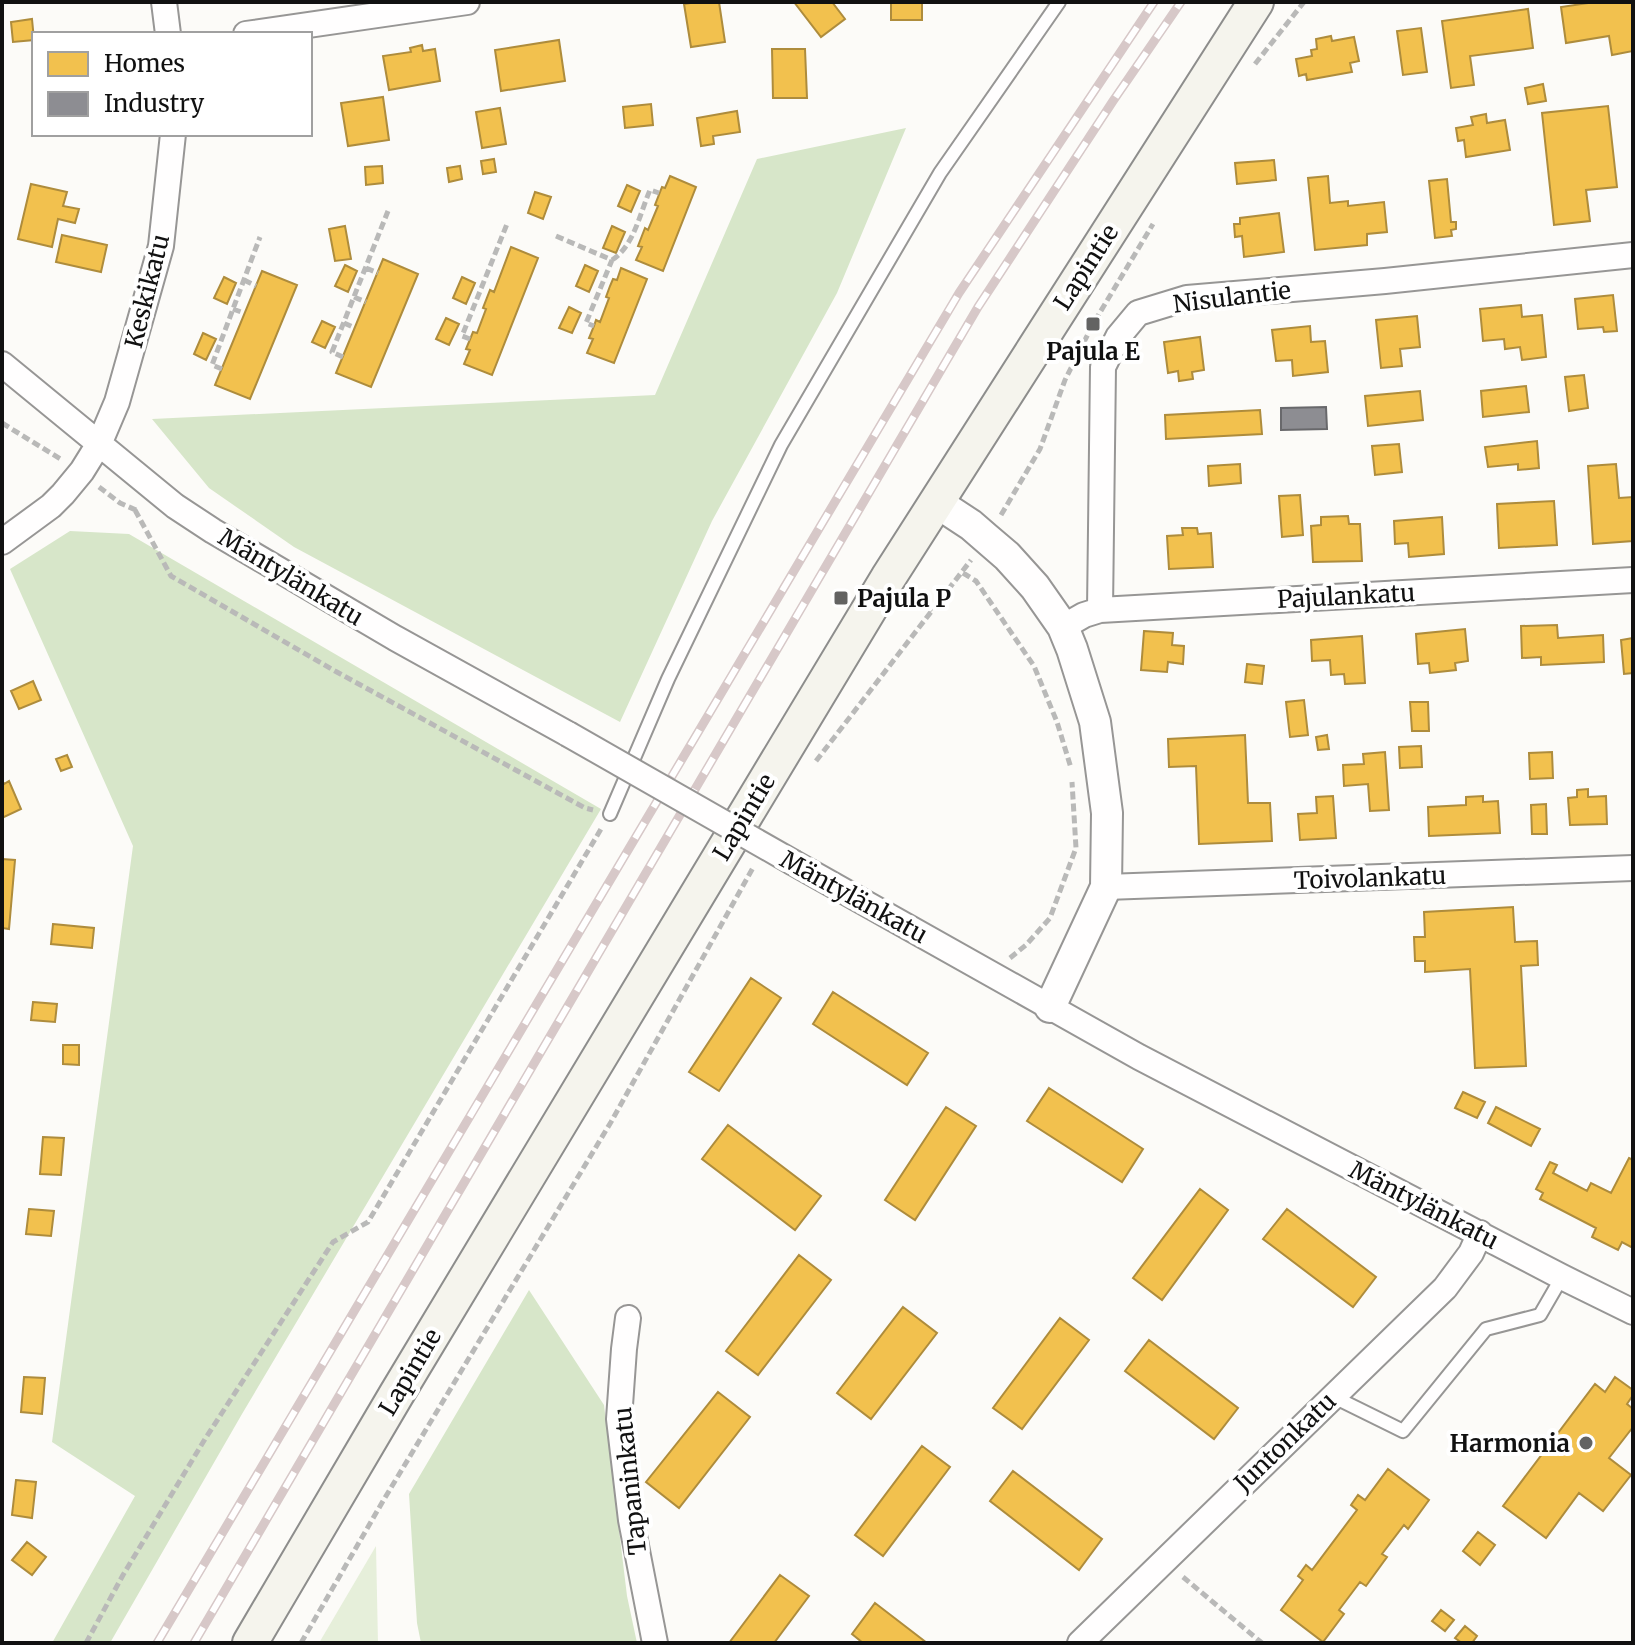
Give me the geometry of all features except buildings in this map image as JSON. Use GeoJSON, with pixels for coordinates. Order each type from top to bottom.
{"type":"FeatureCollection","features":[{"type":"Feature","properties":{"kind":"main road","name":"Lapintie"},"geometry":{"type":"LineString","coordinates":[[250,1643],[888,578],[1256,2]]}},
{"type":"Feature","properties":{"kind":"street"},"geometry":{"type":"LineString","coordinates":[[164,2],[168,32]]}},
{"type":"Feature","properties":{"kind":"street"},"geometry":{"type":"LineString","coordinates":[[260,32],[467,2]]}},
{"type":"Feature","properties":{"kind":"street","name":"Keskikatu"},"geometry":{"type":"LineString","coordinates":[[2,542],[51,506],[82,471],[100,442],[117,402],[161,246],[173,136]]}},
{"type":"Feature","properties":{"kind":"street","name":"Nisulantie"},"geometry":{"type":"LineString","coordinates":[[1100,610],[1103,367],[1118,337],[1138,313],[1187,298],[1633,255]]}},
{"type":"Feature","properties":{"kind":"street","name":"Mäntylänkatu"},"geometry":{"type":"LineString","coordinates":[[2,364],[175,506],[383,631],[1139,1057],[1633,1312]]}},
{"type":"Feature","properties":{"kind":"street"},"geometry":{"type":"LineString","coordinates":[[936,502],[971,525],[1007,556],[1035,587],[1063,627],[1095,722],[1107,813],[1106,887],[1050,1007]]}},
{"type":"Feature","properties":{"kind":"street","name":"Pajulankatu"},"geometry":{"type":"LineString","coordinates":[[1063,627],[1100,610],[1633,580]]}},
{"type":"Feature","properties":{"kind":"street","name":"Toivolankatu"},"geometry":{"type":"LineString","coordinates":[[1106,887],[1633,868]]}},
{"type":"Feature","properties":{"kind":"street","name":"Juntonkatu"},"geometry":{"type":"LineString","coordinates":[[1080,1643],[1445,1288],[1471,1253],[1480,1233]]}},
{"type":"Feature","properties":{"kind":"street","name":"Tapaninkatu"},"geometry":{"type":"LineString","coordinates":[[628,1318],[619,1419],[631,1520],[655,1643]]}},
{"type":"Feature","properties":{"kind":"lane"},"geometry":{"type":"LineString","coordinates":[[610,814],[668,679],[781,445],[940,173],[1059,2]]}},
{"type":"Feature","properties":{"kind":"lane"},"geometry":{"type":"LineString","coordinates":[[1332,1396],[1403,1431],[1486,1329],[1540,1315],[1562,1277]]}},
{"type":"Feature","properties":{"kind":"path"},"geometry":{"type":"LineString","coordinates":[[1249,71],[1304,2]]}},
{"type":"Feature","properties":{"kind":"path"},"geometry":{"type":"LineString","coordinates":[[594,326],[586,323],[612,260],[627,246],[650,190],[659,193]]}},
{"type":"Feature","properties":{"kind":"path"},"geometry":{"type":"LineString","coordinates":[[343,357],[332,352],[388,211]]}},
{"type":"Feature","properties":{"kind":"path"},"geometry":{"type":"LineString","coordinates":[[1004,510],[1040,449],[1065,380],[1093,324],[1158,216]]}},
{"type":"Feature","properties":{"kind":"path"},"geometry":{"type":"LineString","coordinates":[[470,339],[462,336],[507,224]]}},
{"type":"Feature","properties":{"kind":"path"},"geometry":{"type":"LineString","coordinates":[[632,233],[642,236]]}},
{"type":"Feature","properties":{"kind":"path"},"geometry":{"type":"LineString","coordinates":[[556,236],[612,260]]}},
{"type":"Feature","properties":{"kind":"path"},"geometry":{"type":"LineString","coordinates":[[222,369],[212,365],[260,237]]}},
{"type":"Feature","properties":{"kind":"path"},"geometry":{"type":"LineString","coordinates":[[366,268],[378,273]]}},
{"type":"Feature","properties":{"kind":"path"},"geometry":{"type":"LineString","coordinates":[[244,280],[256,286]]}},
{"type":"Feature","properties":{"kind":"path"},"geometry":{"type":"LineString","coordinates":[[602,284],[610,286]]}},
{"type":"Feature","properties":{"kind":"path"},"geometry":{"type":"LineString","coordinates":[[479,294],[487,297]]}},
{"type":"Feature","properties":{"kind":"path"},"geometry":{"type":"LineString","coordinates":[[354,297],[366,302]]}},
{"type":"Feature","properties":{"kind":"path"},"geometry":{"type":"LineString","coordinates":[[233,309],[244,313]]}},
{"type":"Feature","properties":{"kind":"path"},"geometry":{"type":"LineString","coordinates":[[344,323],[355,328]]}},
{"type":"Feature","properties":{"kind":"path"},"geometry":{"type":"LineString","coordinates":[[223,335],[234,339]]}},
{"type":"Feature","properties":{"kind":"path"},"geometry":{"type":"LineString","coordinates":[[2,423],[53,456]]}},
{"type":"Feature","properties":{"kind":"path"},"geometry":{"type":"LineString","coordinates":[[86,1643],[205,1439],[333,1242],[368,1222],[610,814],[585,808],[335,671],[171,576],[135,510]]}},
{"type":"Feature","properties":{"kind":"path"},"geometry":{"type":"LineString","coordinates":[[810,769],[963,573],[976,581],[1034,666],[1057,722],[1072,771],[1076,848],[1050,918],[1026,945],[1003,962]]}},
{"type":"Feature","properties":{"kind":"path"},"geometry":{"type":"LineString","coordinates":[[914,594],[932,611]]}},
{"type":"Feature","properties":{"kind":"path"},"geometry":{"type":"LineString","coordinates":[[1034,666],[1042,662]]}},
{"type":"Feature","properties":{"kind":"path"},"geometry":{"type":"LineString","coordinates":[[301,1643],[611,1122],[757,860]]}},
{"type":"Feature","properties":{"kind":"path"},"geometry":{"type":"LineString","coordinates":[[1165,1560],[1262,1643]]}},
{"type":"Feature","properties":{"kind":"green space"},"geometry":{"type":"Polygon","coordinates":[[[906,128],[837,293],[712,521],[620,722],[294,547],[209,488],[152,419],[655,395],[757,159],[906,128]]]}},
{"type":"Feature","properties":{"kind":"green space"},"geometry":{"type":"Polygon","coordinates":[[[70,531],[129,534],[601,809],[242,1414],[110,1643],[52,1643],[135,1496],[52,1442],[133,846],[10,569],[70,531]]]}},
{"type":"Feature","properties":{"kind":"green space"},"geometry":{"type":"Polygon","coordinates":[[[529,1290],[604,1405],[627,1596],[637,1643],[421,1643],[409,1494],[529,1290]]]}},
{"type":"Feature","properties":{"kind":"green space"},"geometry":{"type":"Polygon","coordinates":[[[376,1546],[378,1643],[319,1643],[376,1546]]]}},
{"type":"Feature","properties":{"kind":"railway"},"geometry":{"type":"LineString","coordinates":[[157,1643],[959,293],[1154,2]]}},
{"type":"Feature","properties":{"kind":"railway"},"geometry":{"type":"LineString","coordinates":[[194,1643],[978,307],[1181,2]]}},
{"type":"Feature","properties":{"kind":"place","name":"Pajula E"},"geometry":{"type":"Point","coordinates":[1093,324]}},
{"type":"Feature","properties":{"kind":"place","name":"Pajula P"},"geometry":{"type":"Point","coordinates":[841,598]}},
{"type":"Feature","properties":{"kind":"place","name":"Harmonia"},"geometry":{"type":"Point","coordinates":[1586,1443]}}]}
